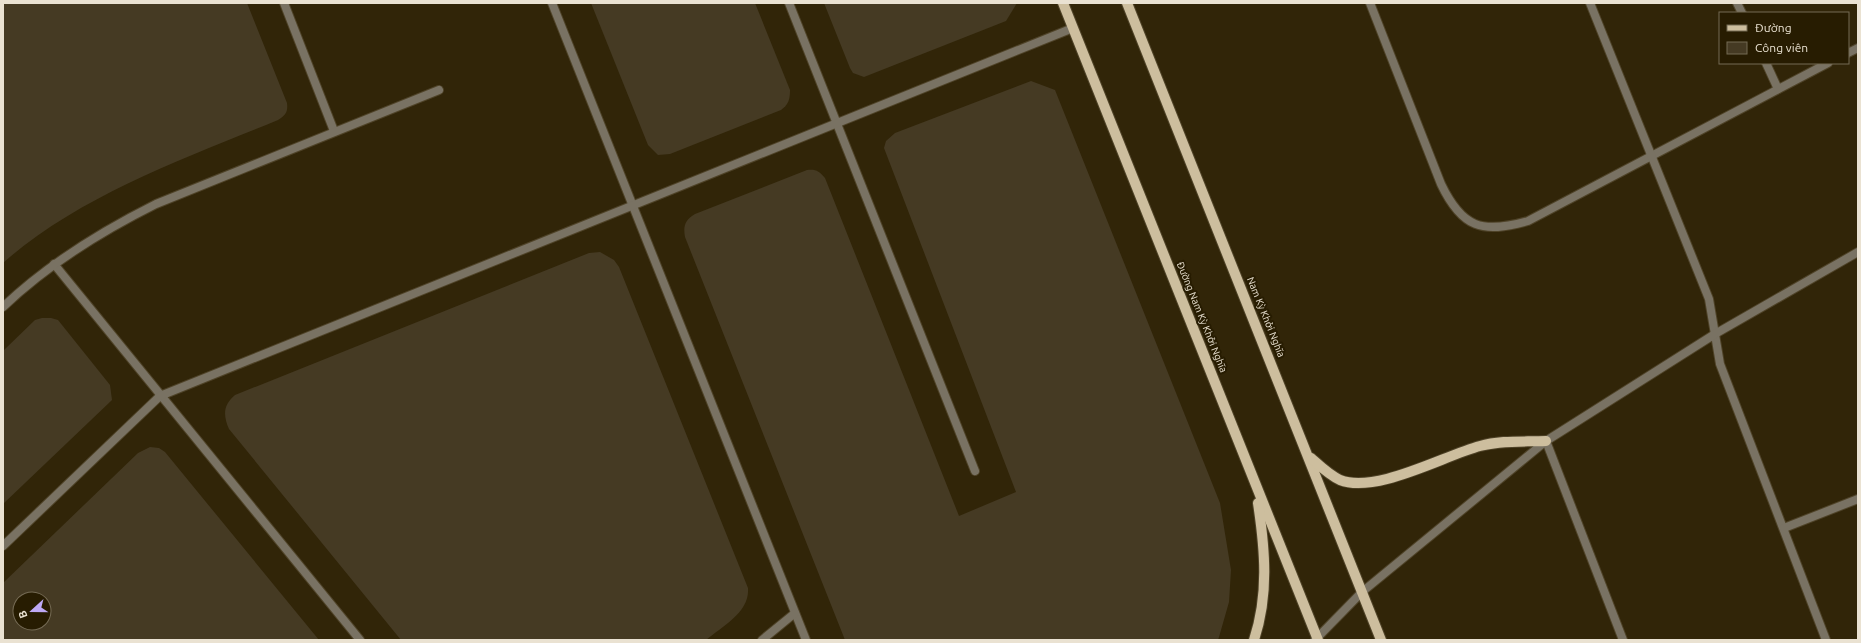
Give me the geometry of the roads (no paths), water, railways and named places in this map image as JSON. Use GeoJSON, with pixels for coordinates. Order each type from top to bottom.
{"type":"FeatureCollection","features":[{"type":"Feature","properties":{"kind":"main road","name":"Đường Nam Kỳ Khởi Nghĩa"},"geometry":{"type":"LineString","coordinates":[[1063,3],[1316,639]]}},
{"type":"Feature","properties":{"kind":"main road","name":"Nam Kỳ Khởi Nghĩa"},"geometry":{"type":"LineString","coordinates":[[1131,4],[1381,640]]}},
{"type":"Feature","properties":{"kind":"main road"},"geometry":{"type":"LineString","coordinates":[[1308,455],[1324,470],[1340,480],[1358,484],[1379,482],[1488,444],[1546,441]]}},
{"type":"Feature","properties":{"kind":"main road"},"geometry":{"type":"LineString","coordinates":[[1254,640],[1264,601],[1266,572],[1264,543],[1256,485]]}},
{"type":"Feature","properties":{"kind":"street"},"geometry":{"type":"LineString","coordinates":[[284,3],[334,131]]}},
{"type":"Feature","properties":{"kind":"street"},"geometry":{"type":"LineString","coordinates":[[552,3],[634,205],[806,640]]}},
{"type":"Feature","properties":{"kind":"street"},"geometry":{"type":"LineString","coordinates":[[789,3],[975,471]]}},
{"type":"Feature","properties":{"kind":"street"},"geometry":{"type":"LineString","coordinates":[[1370,3],[1441,184],[1451,205],[1467,220],[1488,228],[1506,227],[1528,221],[1826,64]]}},
{"type":"Feature","properties":{"kind":"street"},"geometry":{"type":"LineString","coordinates":[[1590,3],[1709,299],[1720,364],[1826,640]]}},
{"type":"Feature","properties":{"kind":"street"},"geometry":{"type":"LineString","coordinates":[[1737,3],[1742,12]]}},
{"type":"Feature","properties":{"kind":"street"},"geometry":{"type":"LineString","coordinates":[[3,546],[160,396],[837,125],[1074,28]]}},
{"type":"Feature","properties":{"kind":"street"},"geometry":{"type":"LineString","coordinates":[[1849,52],[1858,48]]}},
{"type":"Feature","properties":{"kind":"street"},"geometry":{"type":"LineString","coordinates":[[1766,64],[1778,89]]}},
{"type":"Feature","properties":{"kind":"street"},"geometry":{"type":"LineString","coordinates":[[3,307],[20,291],[54,264],[120,222],[156,204],[334,131],[439,90]]}},
{"type":"Feature","properties":{"kind":"street"},"geometry":{"type":"LineString","coordinates":[[1316,639],[1362,592],[1546,441],[1715,334],[1858,252]]}},
{"type":"Feature","properties":{"kind":"street"},"geometry":{"type":"LineString","coordinates":[[54,264],[360,640]]}},
{"type":"Feature","properties":{"kind":"street"},"geometry":{"type":"LineString","coordinates":[[1546,441],[1623,640]]}},
{"type":"Feature","properties":{"kind":"street"},"geometry":{"type":"LineString","coordinates":[[1784,528],[1858,499]]}},
{"type":"Feature","properties":{"kind":"street"},"geometry":{"type":"LineString","coordinates":[[762,640],[795,613]]}}]}
